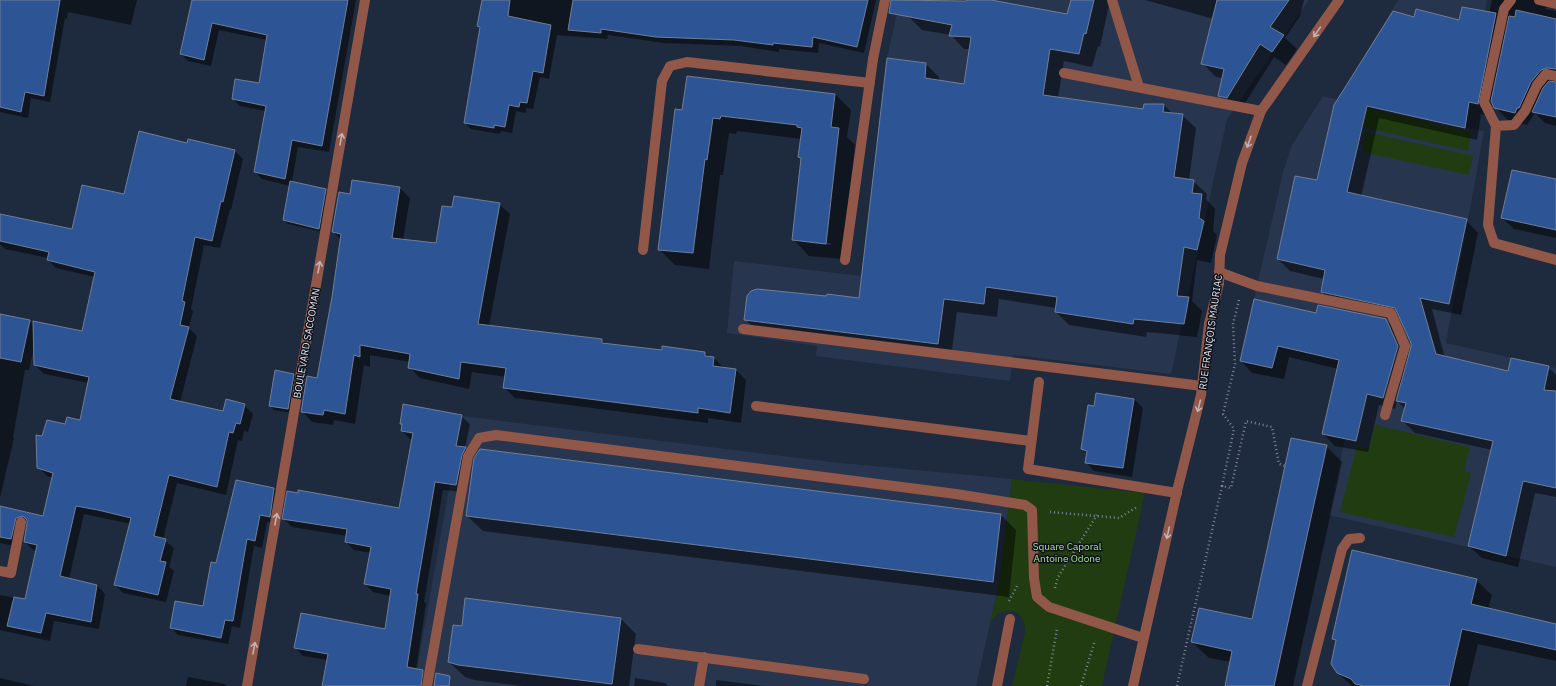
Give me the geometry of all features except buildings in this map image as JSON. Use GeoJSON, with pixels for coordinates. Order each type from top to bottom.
{"type":"FeatureCollection","features":[{"type":"Feature","properties":{"kind":"street","name":"BOULEVARD SACCOMAN"},"geometry":{"type":"LineString","coordinates":[[247,686],[365,0]]}},
{"type":"Feature","properties":{"kind":"street"},"geometry":{"type":"LineString","coordinates":[[845,260],[873,59],[885,0]]}},
{"type":"Feature","properties":{"kind":"street"},"geometry":{"type":"LineString","coordinates":[[1112,0],[1139,88]]}},
{"type":"Feature","properties":{"kind":"street","name":"RUE FRANÇOIS MAURIAC"},"geometry":{"type":"LineString","coordinates":[[1133,686],[1201,395],[1209,324],[1219,283],[1220,255],[1242,163],[1261,111],[1339,0]]}},
{"type":"Feature","properties":{"kind":"street"},"geometry":{"type":"LineString","coordinates":[[1511,0],[1504,9],[1484,102],[1496,126],[1488,224],[1494,243],[1556,260]]}},
{"type":"Feature","properties":{"kind":"street"},"geometry":{"type":"LineString","coordinates":[[1540,0],[1556,4]]}},
{"type":"Feature","properties":{"kind":"street"},"geometry":{"type":"LineString","coordinates":[[643,250],[662,81],[670,66],[687,62],[870,83]]}},
{"type":"Feature","properties":{"kind":"street"},"geometry":{"type":"LineString","coordinates":[[1064,73],[1261,111]]}},
{"type":"Feature","properties":{"kind":"street"},"geometry":{"type":"LineString","coordinates":[[1496,126],[1514,125],[1525,111],[1538,85],[1546,74],[1556,76]]}},
{"type":"Feature","properties":{"kind":"street"},"geometry":{"type":"LineString","coordinates":[[1219,272],[1257,286],[1391,313],[1405,346],[1385,415]]}},
{"type":"Feature","properties":{"kind":"street"},"geometry":{"type":"LineString","coordinates":[[743,329],[1202,386]]}},
{"type":"Feature","properties":{"kind":"street"},"geometry":{"type":"LineString","coordinates":[[1039,382],[1028,469],[1177,493]]}},
{"type":"Feature","properties":{"kind":"street"},"geometry":{"type":"LineString","coordinates":[[756,406],[1031,442]]}},
{"type":"Feature","properties":{"kind":"street"},"geometry":{"type":"LineString","coordinates":[[427,686],[468,456],[479,438],[496,435],[956,494],[1025,505],[1032,510],[1034,578],[1037,597],[1049,607],[1143,638]]}},
{"type":"Feature","properties":{"kind":"street"},"geometry":{"type":"LineString","coordinates":[[0,571],[11,573],[21,522]]}},
{"type":"Feature","properties":{"kind":"street"},"geometry":{"type":"LineString","coordinates":[[1307,686],[1342,549],[1349,539],[1360,538]]}},
{"type":"Feature","properties":{"kind":"street"},"geometry":{"type":"LineString","coordinates":[[997,686],[1010,619]]}},
{"type":"Feature","properties":{"kind":"street"},"geometry":{"type":"LineString","coordinates":[[638,649],[864,679]]}},
{"type":"Feature","properties":{"kind":"street"},"geometry":{"type":"LineString","coordinates":[[699,686],[704,657]]}},
{"type":"Feature","properties":{"kind":"path"},"geometry":{"type":"LineString","coordinates":[[1177,686],[1234,429],[1223,414],[1234,364],[1233,324],[1239,298]]}},
{"type":"Feature","properties":{"kind":"path"},"geometry":{"type":"LineString","coordinates":[[1222,486],[1230,488],[1246,421],[1272,427],[1279,464],[1285,466]]}},
{"type":"Feature","properties":{"kind":"path"},"geometry":{"type":"LineString","coordinates":[[1032,510],[1119,518],[1135,507],[1148,503],[1151,489]]}},
{"type":"Feature","properties":{"kind":"path"},"geometry":{"type":"LineString","coordinates":[[1049,607],[1058,577],[1097,515]]}},
{"type":"Feature","properties":{"kind":"path"},"geometry":{"type":"LineString","coordinates":[[1008,607],[1009,600],[1018,583]]}},
{"type":"Feature","properties":{"kind":"path"},"geometry":{"type":"LineString","coordinates":[[1047,686],[1058,625],[1062,612]]}},
{"type":"Feature","properties":{"kind":"path"},"geometry":{"type":"LineString","coordinates":[[1081,686],[1099,624]]}},
{"type":"Feature","properties":{"kind":"shaded area"},"geometry":{"type":"Polygon","coordinates":[[[900,0],[1309,0],[1227,119],[1171,374],[1013,355],[1010,381],[816,356],[817,346],[727,333],[734,261],[862,276],[887,58],[900,0]]]}},
{"type":"Feature","properties":{"kind":"shaded area"},"geometry":{"type":"Polygon","coordinates":[[[1398,0],[1487,0],[1465,128],[1484,131],[1446,343],[1556,368],[1556,567],[1329,515],[1345,439],[1356,441],[1383,328],[1254,299],[1283,172],[1292,145],[1323,96],[1338,100],[1398,0]]]}},
{"type":"Feature","properties":{"kind":"shaded area"},"geometry":{"type":"Polygon","coordinates":[[[462,416],[831,462],[1012,479],[1000,580],[976,686],[414,686],[462,416]]]}},
{"type":"Feature","properties":{"kind":"green space"},"geometry":{"type":"Polygon","coordinates":[[[1358,106],[1471,132],[1468,151],[1353,125],[1358,106]]]}},
{"type":"Feature","properties":{"kind":"green space"},"geometry":{"type":"Polygon","coordinates":[[[1366,132],[1473,156],[1469,175],[1362,152],[1366,132]]]}},
{"type":"Feature","properties":{"kind":"green space"},"geometry":{"type":"Polygon","coordinates":[[[1375,425],[1470,447],[1464,471],[1471,473],[1454,537],[1340,512],[1357,446],[1369,449],[1375,425]]]}},
{"type":"Feature","properties":{"kind":"green space","name":"Square Caporal Antoine Odone"},"geometry":{"type":"Polygon","coordinates":[[[1012,479],[1145,493],[1102,686],[1012,686],[1025,632],[1024,624],[1021,617],[1017,613],[1006,611],[1000,613],[990,624],[1000,580],[1012,479]]]}}]}
